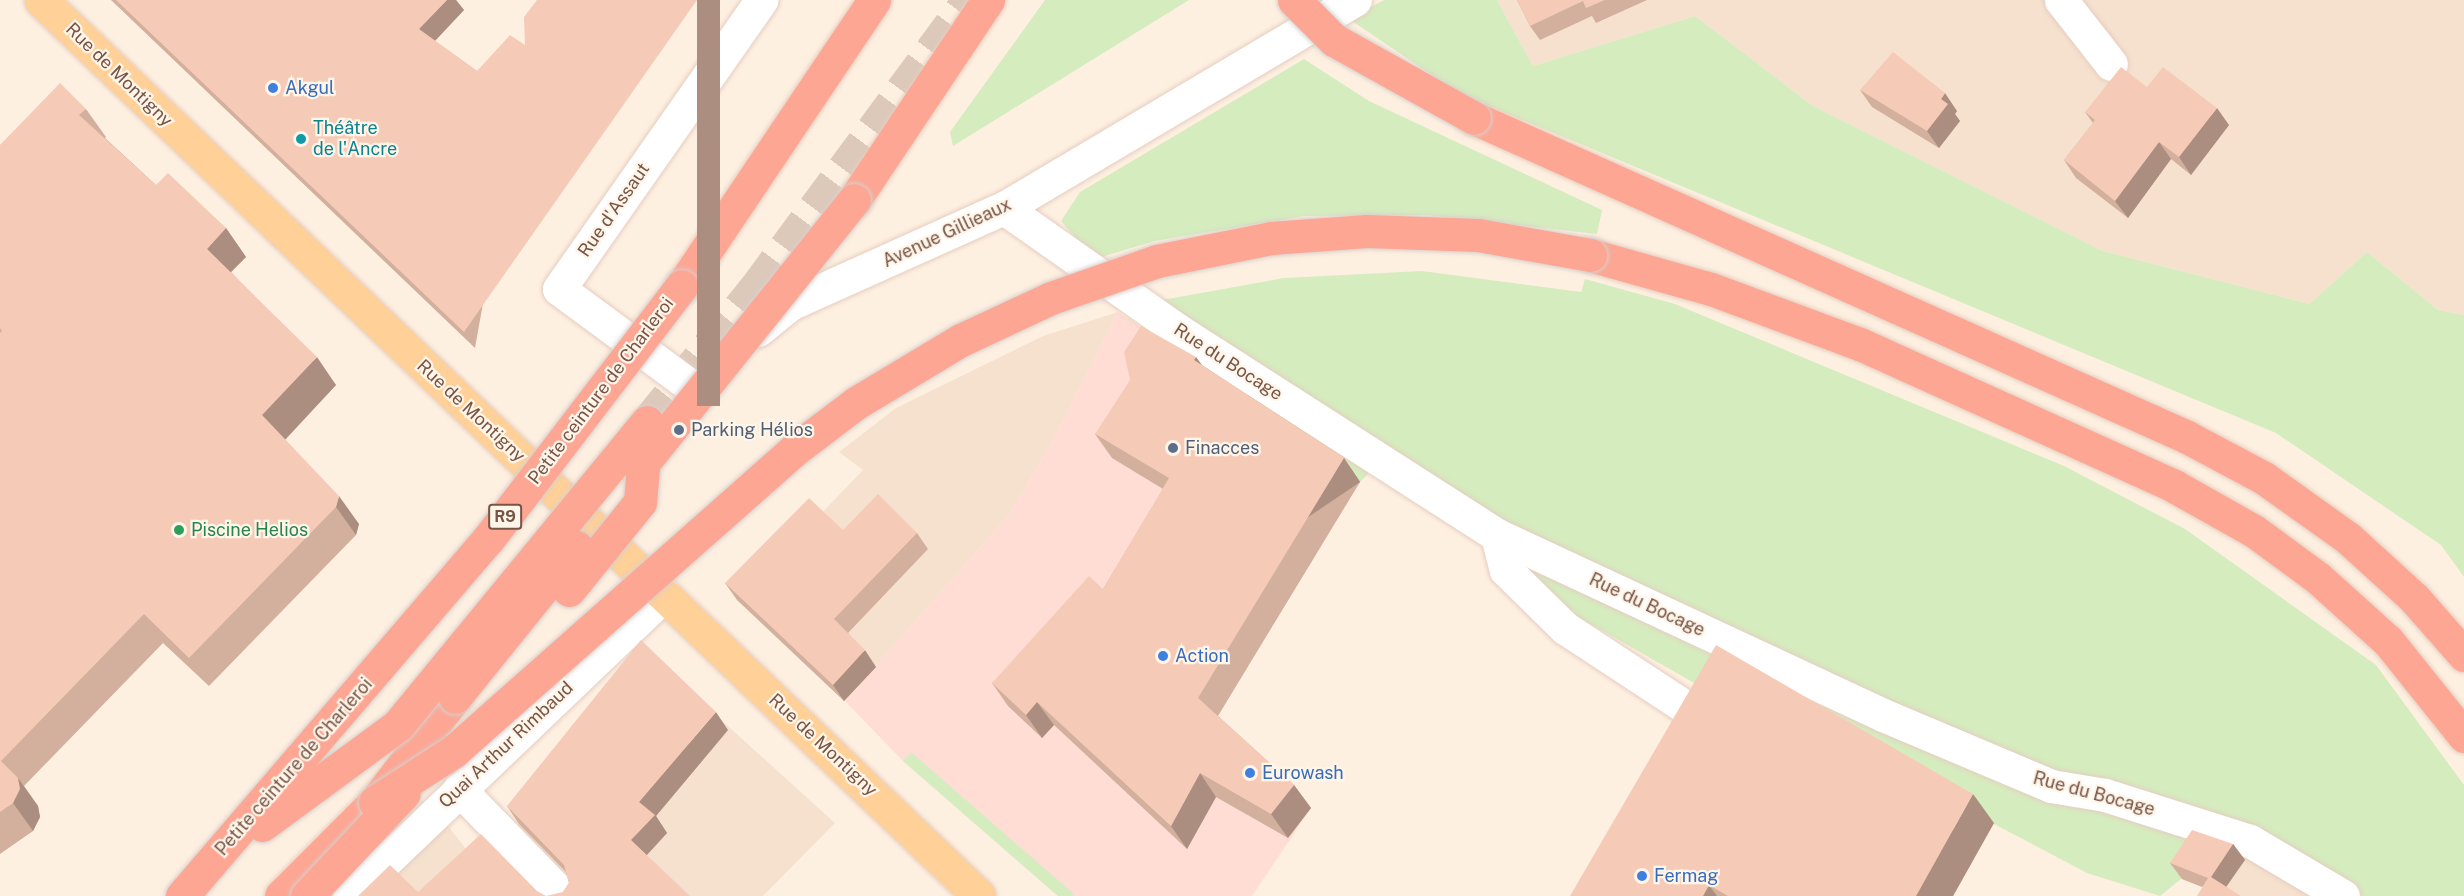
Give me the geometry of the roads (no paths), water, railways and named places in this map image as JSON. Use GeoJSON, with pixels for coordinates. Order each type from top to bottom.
{"type":"FeatureCollection","features":[{"type":"Feature","properties":{"kind":"highway","name":"Petite ceinture de Charleroi"},"geometry":{"type":"LineString","coordinates":[[182,896],[489,538],[682,286],[874,0]]}},
{"type":"Feature","properties":{"kind":"highway"},"geometry":{"type":"LineString","coordinates":[[281,896],[375,802],[854,200],[988,0]]}},
{"type":"Feature","properties":{"kind":"highway"},"geometry":{"type":"LineString","coordinates":[[1294,0],[1334,40],[1474,118],[2187,437],[2264,478],[2348,538],[2414,598],[2464,655]]}},
{"type":"Feature","properties":{"kind":"highway"},"geometry":{"type":"LineString","coordinates":[[375,802],[454,751],[803,443],[856,403],[961,340],[1051,298],[1157,261],[1281,237],[1367,231],[1478,235],[1590,255],[1711,288],[1860,344],[2174,486],[2254,531],[2318,578],[2388,641],[2464,736]]}},
{"type":"Feature","properties":{"kind":"highway"},"geometry":{"type":"LineString","coordinates":[[166,896],[398,725],[647,422],[640,502],[418,779],[307,896]]}},
{"type":"Feature","properties":{"kind":"main road","name":"Rue de Montigny"},"geometry":{"type":"LineString","coordinates":[[41,0],[979,896]]}},
{"type":"Feature","properties":{"kind":"street","name":"Rue d'Assaut"},"geometry":{"type":"LineString","coordinates":[[688,384],[559,289],[761,0]]}},
{"type":"Feature","properties":{"kind":"street","name":"Avenue Gillieaux"},"geometry":{"type":"LineString","coordinates":[[582,515],[688,384],[790,304],[1005,208],[1355,0]]}},
{"type":"Feature","properties":{"kind":"street"},"geometry":{"type":"LineString","coordinates":[[2061,0],[2111,64]]}},
{"type":"Feature","properties":{"kind":"street","name":"Rue du Bocage"},"geometry":{"type":"LineString","coordinates":[[1005,208],[1176,329],[1497,536],[1883,715],[2051,786],[2105,795],[2250,841],[2343,896]]}},
{"type":"Feature","properties":{"kind":"street"},"geometry":{"type":"LineString","coordinates":[[1497,536],[1506,570],[1565,628],[1687,708]]}},
{"type":"Feature","properties":{"kind":"street","name":"Quai Arthur Rimbaud"},"geometry":{"type":"LineString","coordinates":[[349,896],[664,596]]}},
{"type":"Feature","properties":{"kind":"street"},"geometry":{"type":"LineString","coordinates":[[459,789],[563,896]]}},
{"type":"Feature","properties":{"kind":"tunnel"},"geometry":{"type":"LineString","coordinates":[[647,422],[756,287],[968,0]]}},
{"type":"Feature","properties":{"kind":"place","name":"Akgul"},"geometry":{"type":"Point","coordinates":[273,88]}},
{"type":"Feature","properties":{"kind":"place","name":"Théâtre de l'Ancre"},"geometry":{"type":"Point","coordinates":[301,139]}},
{"type":"Feature","properties":{"kind":"place","name":"Parking Hélios"},"geometry":{"type":"Point","coordinates":[679,430]}},
{"type":"Feature","properties":{"kind":"place","name":"Finacces"},"geometry":{"type":"Point","coordinates":[1173,448]}},
{"type":"Feature","properties":{"kind":"place","name":"Piscine Helios"},"geometry":{"type":"Point","coordinates":[179,530]}},
{"type":"Feature","properties":{"kind":"place","name":"Action"},"geometry":{"type":"Point","coordinates":[1163,656]}},
{"type":"Feature","properties":{"kind":"place","name":"Eurowash"},"geometry":{"type":"Point","coordinates":[1250,773]}},
{"type":"Feature","properties":{"kind":"place","name":"Fermag"},"geometry":{"type":"Point","coordinates":[1642,876]}}]}
